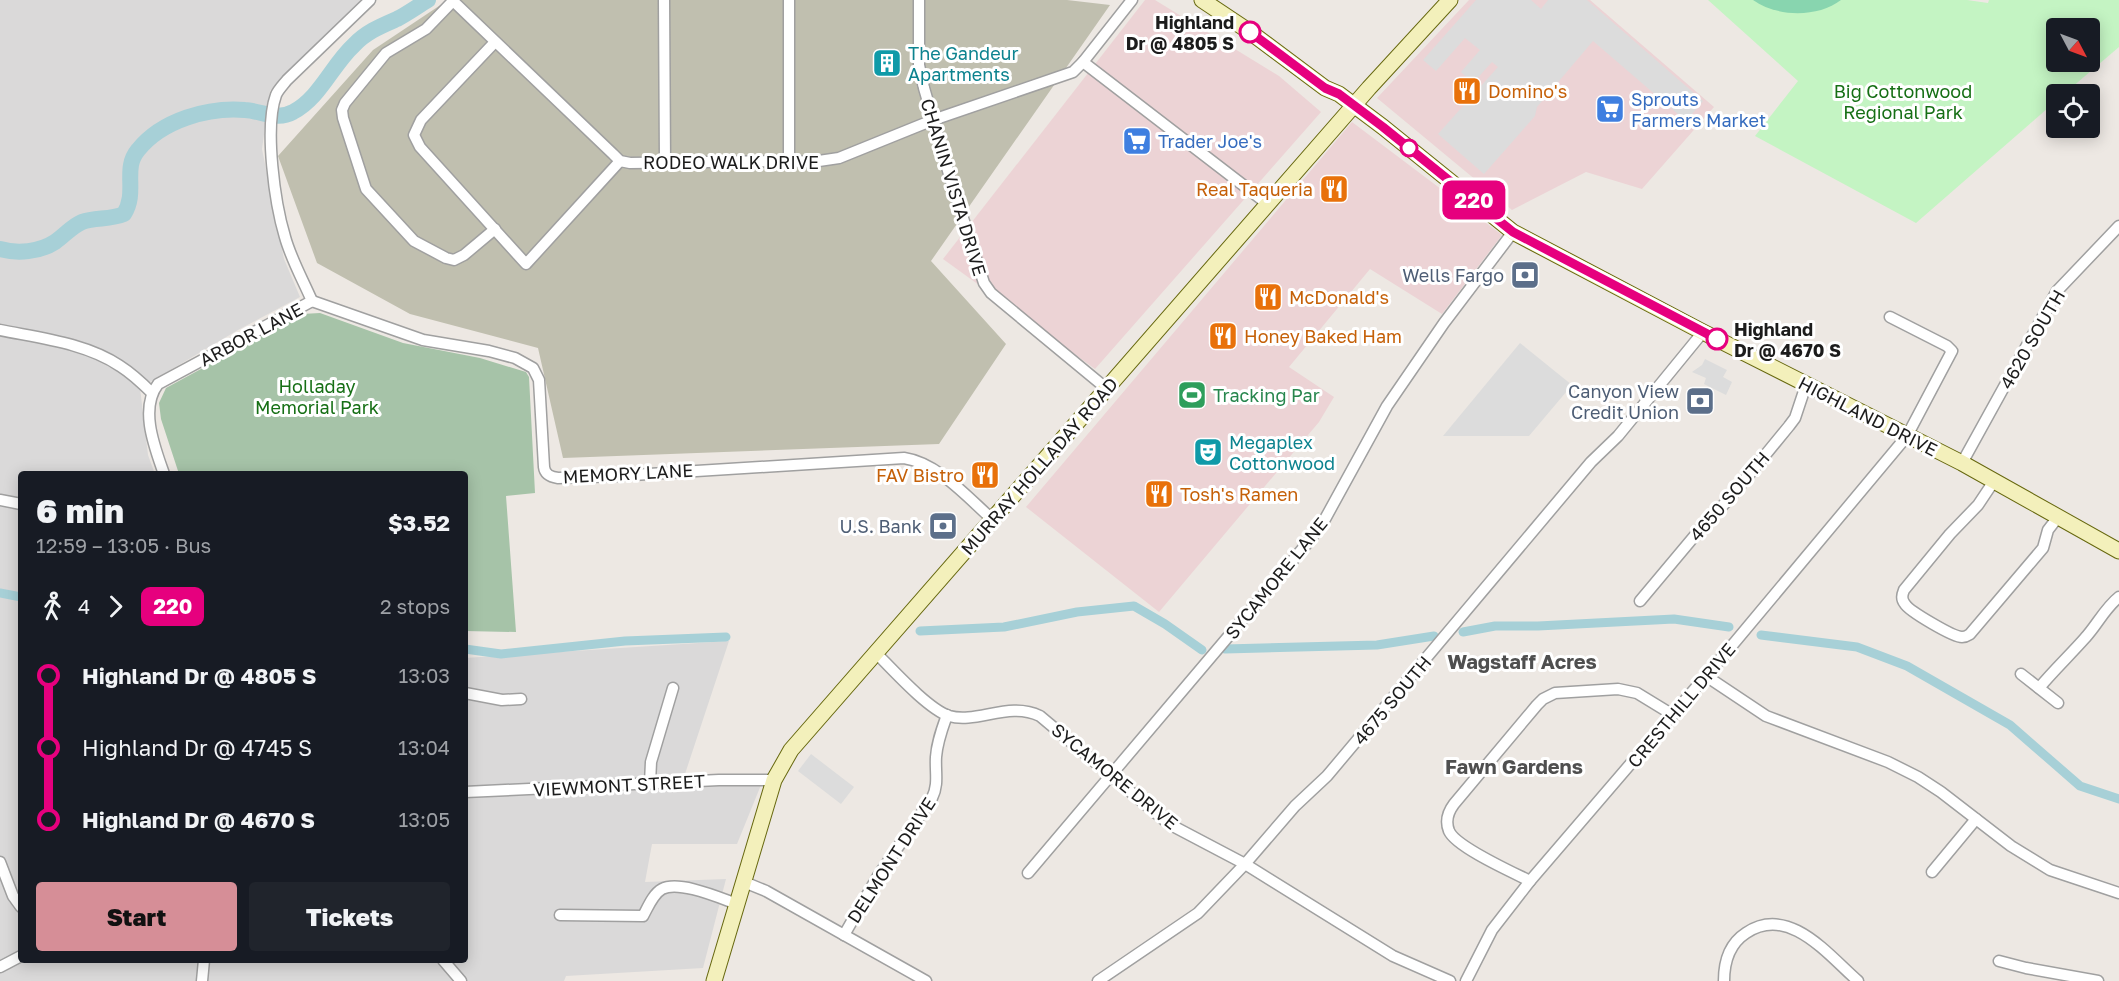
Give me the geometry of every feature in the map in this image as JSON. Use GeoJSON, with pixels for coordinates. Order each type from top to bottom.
{"type":"FeatureCollection","features":[{"type":"Feature","properties":{"kind":"main road","name":"HIGHLAND DRIVE"},"geometry":{"type":"LineString","coordinates":[[1202,0],[1250,32],[1325,88],[1339,94],[1513,232],[1806,385],[1962,463],[2119,551]]}},
{"type":"Feature","properties":{"kind":"main road","name":"MURRAY HOLLADAY ROAD"},"geometry":{"type":"LineString","coordinates":[[714,981],[774,780],[791,750],[1354,106],[1450,0]]}},
{"type":"Feature","properties":{"kind":"street","name":"ARBOR LANE"},"geometry":{"type":"LineString","coordinates":[[152,393],[158,384],[312,301],[285,238],[278,208],[272,160],[273,107],[277,94],[287,80],[370,0]]}},
{"type":"Feature","properties":{"kind":"street"},"geometry":{"type":"LineString","coordinates":[[664,0],[665,162]]}},
{"type":"Feature","properties":{"kind":"street"},"geometry":{"type":"LineString","coordinates":[[789,0],[789,160]]}},
{"type":"Feature","properties":{"kind":"street","name":"CHANIN VISTA DRIVE"},"geometry":{"type":"LineString","coordinates":[[919,0],[919,65],[933,120],[978,266],[987,288],[1107,389]]}},
{"type":"Feature","properties":{"kind":"street","name":"RODEO WALK DRIVE"},"geometry":{"type":"LineString","coordinates":[[452,1],[620,161],[630,163],[789,160],[812,162],[839,158],[933,120],[1073,72],[1132,0]]}},
{"type":"Feature","properties":{"kind":"street"},"geometry":{"type":"LineString","coordinates":[[452,1],[426,29],[392,48],[382,57],[347,99],[342,110],[343,118],[366,189],[411,240],[454,260],[464,255],[495,229]]}},
{"type":"Feature","properties":{"kind":"street"},"geometry":{"type":"LineString","coordinates":[[495,42],[421,120],[414,135],[420,147],[526,264],[620,161]]}},
{"type":"Feature","properties":{"kind":"street"},"geometry":{"type":"LineString","coordinates":[[1083,62],[1269,205]]}},
{"type":"Feature","properties":{"kind":"street","name":"4620 SOUTH"},"geometry":{"type":"LineString","coordinates":[[1962,463],[2058,291],[2119,226]]}},
{"type":"Feature","properties":{"kind":"street","name":"SYCAMORE LANE"},"geometry":{"type":"LineString","coordinates":[[1028,873],[1310,540],[1325,519],[1387,406],[1432,340],[1513,232]]}},
{"type":"Feature","properties":{"kind":"street","name":"MEMORY LANE"},"geometry":{"type":"LineString","coordinates":[[312,301],[423,340],[489,351],[530,364],[539,380],[544,466],[549,476],[617,476],[904,458],[918,460],[931,467],[993,520]]}},
{"type":"Feature","properties":{"kind":"street","name":"CRESTHILL DRIVE"},"geometry":{"type":"LineString","coordinates":[[1466,981],[1492,930],[1530,881],[1673,715],[1907,436],[1952,351],[1947,346],[1890,317]]}},
{"type":"Feature","properties":{"kind":"street"},"geometry":{"type":"LineString","coordinates":[[0,330],[53,341],[105,358],[128,372],[152,393],[148,413],[163,471]]}},
{"type":"Feature","properties":{"kind":"street","name":"4675 SOUTH"},"geometry":{"type":"LineString","coordinates":[[1098,981],[1194,916],[1245,864],[1294,806],[1327,776],[1591,462],[1618,436],[1703,332]]}},
{"type":"Feature","properties":{"kind":"street","name":"4650 SOUTH"},"geometry":{"type":"LineString","coordinates":[[1640,601],[1789,426],[1795,418],[1806,385]]}},
{"type":"Feature","properties":{"kind":"street"},"geometry":{"type":"LineString","coordinates":[[1994,481],[1978,505],[1950,534],[1904,590],[1903,601],[1910,609],[1953,634],[1963,638],[1967,636],[2040,553],[2046,543],[2048,530],[2058,517]]}},
{"type":"Feature","properties":{"kind":"street"},"geometry":{"type":"LineString","coordinates":[[0,500],[18,503]]}},
{"type":"Feature","properties":{"kind":"street"},"geometry":{"type":"LineString","coordinates":[[2039,688],[2063,659],[2086,638],[2109,606],[2119,597]]}},
{"type":"Feature","properties":{"kind":"street"},"geometry":{"type":"LineString","coordinates":[[876,653],[916,691],[947,715]]}},
{"type":"Feature","properties":{"kind":"street"},"geometry":{"type":"LineString","coordinates":[[2021,674],[2058,703]]}},
{"type":"Feature","properties":{"kind":"street"},"geometry":{"type":"LineString","coordinates":[[1706,676],[1766,716],[1905,770],[1930,784],[2017,850],[2050,870],[2119,893]]}},
{"type":"Feature","properties":{"kind":"street"},"geometry":{"type":"LineString","coordinates":[[650,783],[651,762],[673,688]]}},
{"type":"Feature","properties":{"kind":"street"},"geometry":{"type":"LineString","coordinates":[[1530,881],[1458,843],[1448,829],[1446,820],[1454,804],[1537,705],[1555,693],[1618,689],[1637,693],[1673,715]]}},
{"type":"Feature","properties":{"kind":"street"},"geometry":{"type":"LineString","coordinates":[[468,694],[502,700],[521,699]]}},
{"type":"Feature","properties":{"kind":"street","name":"SYCAMORE DRIVE"},"geometry":{"type":"LineString","coordinates":[[947,715],[962,717],[1016,711],[1036,714],[1061,732],[1169,824],[1245,864],[1393,956],[1450,981]]}},
{"type":"Feature","properties":{"kind":"street","name":"DELMONT DRIVE"},"geometry":{"type":"LineString","coordinates":[[844,935],[873,885],[932,798],[937,782],[938,742],[947,715]]}},
{"type":"Feature","properties":{"kind":"street","name":"VIEWMONT STREET"},"geometry":{"type":"LineString","coordinates":[[468,792],[760,778],[774,780]]}},
{"type":"Feature","properties":{"kind":"street"},"geometry":{"type":"LineString","coordinates":[[1932,872],[1976,819]]}},
{"type":"Feature","properties":{"kind":"street"},"geometry":{"type":"LineString","coordinates":[[0,862],[13,896],[18,903]]}},
{"type":"Feature","properties":{"kind":"street"},"geometry":{"type":"LineString","coordinates":[[744,882],[766,891],[926,981]]}},
{"type":"Feature","properties":{"kind":"street"},"geometry":{"type":"LineString","coordinates":[[560,915],[643,916],[657,893],[673,886],[689,888],[737,904]]}},
{"type":"Feature","properties":{"kind":"street"},"geometry":{"type":"LineString","coordinates":[[1724,981],[1725,966],[1730,951],[1740,937],[1756,927],[1765,925],[1783,925],[1803,933],[1858,981]]}},
{"type":"Feature","properties":{"kind":"street"},"geometry":{"type":"LineString","coordinates":[[0,967],[18,958]]}},
{"type":"Feature","properties":{"kind":"street"},"geometry":{"type":"LineString","coordinates":[[2000,961],[2026,969],[2097,981]]}},
{"type":"Feature","properties":{"kind":"street"},"geometry":{"type":"LineString","coordinates":[[202,981],[204,963]]}},
{"type":"Feature","properties":{"kind":"street"},"geometry":{"type":"LineString","coordinates":[[446,963],[461,981]]}},
{"type":"Feature","properties":{"kind":"shaded area"},"geometry":{"type":"Polygon","coordinates":[[[0,0],[365,0],[270,91],[262,149],[284,259],[300,297],[238,330],[140,388],[148,455],[154,471],[18,471],[18,963],[468,963],[468,658],[729,641],[683,780],[763,780],[737,844],[652,844],[645,882],[726,879],[703,968],[566,976],[564,981],[0,981],[0,0]]]}},
{"type":"Feature","properties":{"kind":"shaded area"},"geometry":{"type":"Polygon","coordinates":[[[448,0],[1067,0],[1110,5],[931,261],[1006,344],[939,444],[563,458],[538,348],[410,314],[317,263],[278,156],[373,50],[448,0]]]}},
{"type":"Feature","properties":{"kind":"shaded area"},"geometry":{"type":"Polygon","coordinates":[[[1145,0],[1155,0],[1279,76],[1321,112],[1095,369],[943,259],[1145,0]]]}},
{"type":"Feature","properties":{"kind":"shaded area"},"geometry":{"type":"Polygon","coordinates":[[[1469,0],[1590,0],[1714,107],[1642,189],[1586,172],[1512,210],[1377,98],[1469,0]]]}},
{"type":"Feature","properties":{"kind":"shaded area"},"geometry":{"type":"Polygon","coordinates":[[[1476,0],[1531,0],[1541,9],[1548,0],[1587,0],[1703,101],[1686,121],[1593,41],[1537,107],[1535,116],[1484,174],[1438,134],[1498,67],[1492,62],[1473,83],[1461,72],[1480,50],[1465,38],[1436,71],[1423,60],[1476,0]]]}},
{"type":"Feature","properties":{"kind":"shaded area"},"geometry":{"type":"Polygon","coordinates":[[[1352,122],[1502,235],[1442,314],[1370,269],[1289,367],[1334,397],[1319,422],[1159,612],[1026,507],[1352,122]]]}},
{"type":"Feature","properties":{"kind":"shaded area"},"geometry":{"type":"Polygon","coordinates":[[[1520,343],[1572,385],[1529,436],[1443,436],[1520,343]]]}},
{"type":"Feature","properties":{"kind":"shaded area"},"geometry":{"type":"Polygon","coordinates":[[[1705,359],[1727,370],[1723,377],[1732,382],[1726,395],[1704,384],[1706,378],[1692,372],[1702,365],[1705,359]]]}},
{"type":"Feature","properties":{"kind":"shaded area"},"geometry":{"type":"Polygon","coordinates":[[[811,754],[854,787],[841,804],[798,771],[811,754]]]}},
{"type":"Feature","properties":{"kind":"green space","name":"Big Cottonwood Regional Park"},"geometry":{"type":"Polygon","coordinates":[[[1708,0],[1967,0],[1988,3],[1989,0],[2119,0],[2119,47],[2100,63],[2100,18],[2046,18],[2046,72],[2090,72],[2076,84],[2046,84],[2046,110],[1916,223],[1755,136],[1798,81],[1708,0]]]}},
{"type":"Feature","properties":{"kind":"green space"},"geometry":{"type":"Polygon","coordinates":[[[1753,0],[1841,0],[1821,10],[1797,13],[1773,10],[1753,0]]]}},
{"type":"Feature","properties":{"kind":"green space","name":"Holladay Memorial Park"},"geometry":{"type":"Polygon","coordinates":[[[320,313],[403,343],[480,358],[526,372],[529,377],[535,493],[506,496],[516,632],[468,631],[468,471],[178,471],[161,419],[159,403],[166,388],[302,314],[320,313]]]}},
{"type":"Feature","properties":{"kind":"waterway"},"geometry":{"type":"LineString","coordinates":[[0,249],[21,252],[35,250],[55,242],[82,222],[124,214],[130,197],[133,157],[148,140],[160,131],[173,123],[201,113],[216,111],[245,110],[275,116],[287,115],[311,98],[359,40],[428,0]]}},
{"type":"Feature","properties":{"kind":"waterway"},"geometry":{"type":"LineString","coordinates":[[0,593],[18,596]]}},
{"type":"Feature","properties":{"kind":"waterway"},"geometry":{"type":"LineString","coordinates":[[920,631],[1004,627],[1077,612],[1134,606],[1202,650]]}},
{"type":"Feature","properties":{"kind":"waterway"},"geometry":{"type":"LineString","coordinates":[[1463,632],[1495,626],[1674,619],[1729,627]]}},
{"type":"Feature","properties":{"kind":"waterway"},"geometry":{"type":"LineString","coordinates":[[1761,635],[1857,647],[1907,666],[2010,725],[2080,786],[2119,799]]}},
{"type":"Feature","properties":{"kind":"waterway"},"geometry":{"type":"LineString","coordinates":[[1225,649],[1377,645],[1434,636]]}},
{"type":"Feature","properties":{"kind":"waterway"},"geometry":{"type":"LineString","coordinates":[[468,649],[501,654],[625,641],[726,637]]}},
{"type":"Feature","properties":{"kind":"bus line","name":"220"},"geometry":{"type":"LineString","coordinates":[[1250,32],[1325,88],[1339,94],[1383,127],[1513,232],[1717,339]]}},
{"type":"Feature","properties":{"kind":"place","name":"Highland Dr @ 4805 S"},"geometry":{"type":"Point","coordinates":[1250,32]}},
{"type":"Feature","properties":{"kind":"place","name":"The Gandeur Apartments"},"geometry":{"type":"Point","coordinates":[887,63]}},
{"type":"Feature","properties":{"kind":"place","name":"Domino's"},"geometry":{"type":"Point","coordinates":[1467,91]}},
{"type":"Feature","properties":{"kind":"place","name":"Sprouts Farmers Market"},"geometry":{"type":"Point","coordinates":[1610,109]}},
{"type":"Feature","properties":{"kind":"place","name":"Trader Joe's"},"geometry":{"type":"Point","coordinates":[1137,141]}},
{"type":"Feature","properties":{"kind":"place","name":"Real Taqueria"},"geometry":{"type":"Point","coordinates":[1334,189]}},
{"type":"Feature","properties":{"kind":"place","name":"Wells Fargo"},"geometry":{"type":"Point","coordinates":[1525,275]}},
{"type":"Feature","properties":{"kind":"place","name":"McDonald's"},"geometry":{"type":"Point","coordinates":[1268,297]}},
{"type":"Feature","properties":{"kind":"place","name":"Honey Baked Ham"},"geometry":{"type":"Point","coordinates":[1223,336]}},
{"type":"Feature","properties":{"kind":"place","name":"Highland Dr @ 4670 S"},"geometry":{"type":"Point","coordinates":[1717,339]}},
{"type":"Feature","properties":{"kind":"place","name":"Tracking Par"},"geometry":{"type":"Point","coordinates":[1192,395]}},
{"type":"Feature","properties":{"kind":"place","name":"Canyon View Credit Union"},"geometry":{"type":"Point","coordinates":[1700,401]}},
{"type":"Feature","properties":{"kind":"place","name":"Megaplex Cottonwood"},"geometry":{"type":"Point","coordinates":[1208,452]}},
{"type":"Feature","properties":{"kind":"place","name":"FAV Bistro"},"geometry":{"type":"Point","coordinates":[985,475]}},
{"type":"Feature","properties":{"kind":"place","name":"Tosh's Ramen"},"geometry":{"type":"Point","coordinates":[1159,494]}},
{"type":"Feature","properties":{"kind":"place","name":"U.S. Bank"},"geometry":{"type":"Point","coordinates":[943,526]}},
{"type":"Feature","properties":{"kind":"district","name":"Wagstaff Acres"},"geometry":{"type":"Point","coordinates":[1522,661]}},
{"type":"Feature","properties":{"kind":"district","name":"Fawn Gardens"},"geometry":{"type":"Point","coordinates":[1514,766]}}]}
